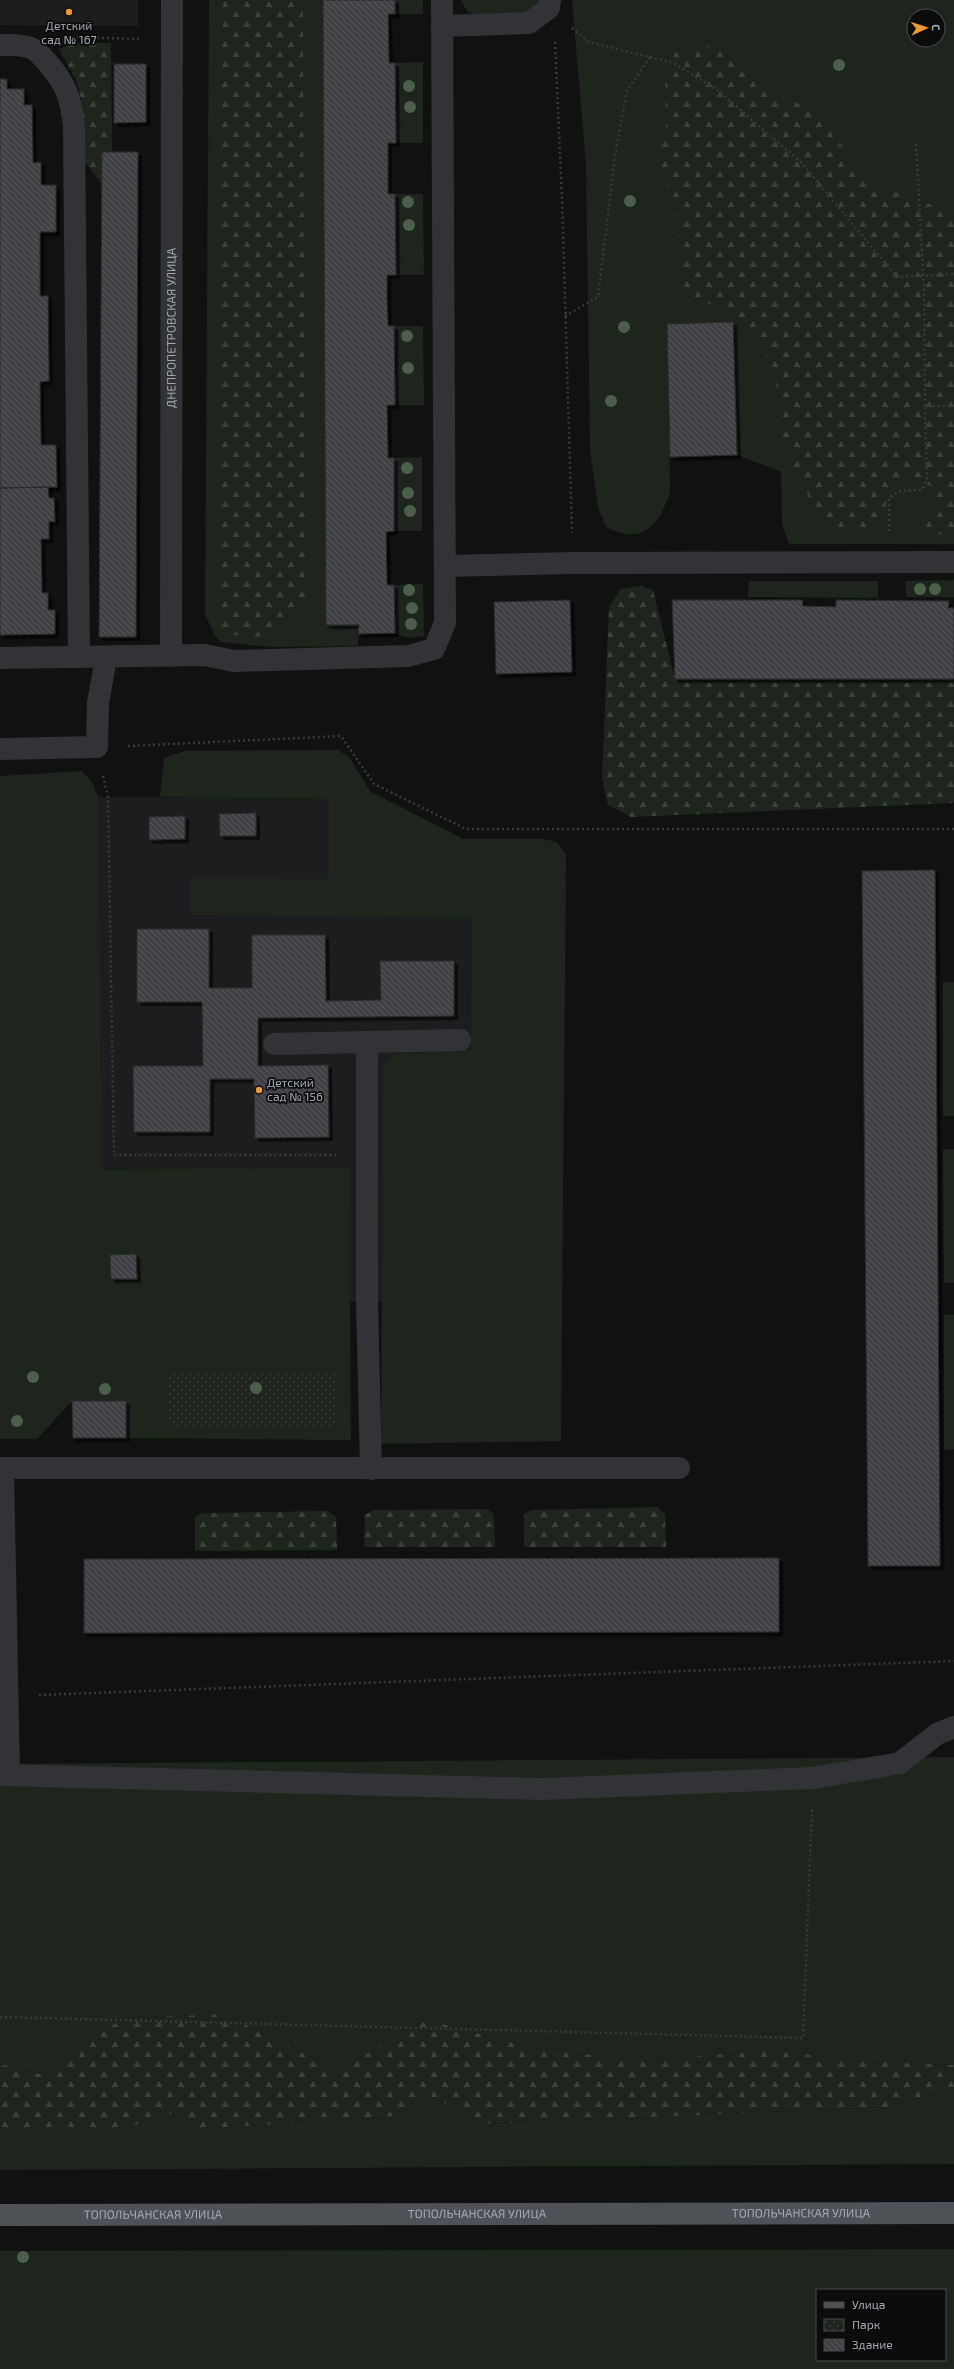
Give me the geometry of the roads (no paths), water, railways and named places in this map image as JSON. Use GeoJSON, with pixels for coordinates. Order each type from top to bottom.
{"type":"FeatureCollection","features":[{"type":"Feature","properties":{"kind":"main road","name":"ТОПОЛЬЧАНСКАЯ УЛИЦА"},"geometry":{"type":"LineString","coordinates":[[0,2215],[954,2213]]}},
{"type":"Feature","properties":{"kind":"street","name":"ДНЕПРОПЕТРОВСКАЯ УЛИЦА"},"geometry":{"type":"LineString","coordinates":[[171,656],[172,0]]}},
{"type":"Feature","properties":{"kind":"street"},"geometry":{"type":"LineString","coordinates":[[0,658],[106,658],[204,655],[234,661],[408,656],[434,648],[444,623],[445,566],[442,0]]}},
{"type":"Feature","properties":{"kind":"street"},"geometry":{"type":"LineString","coordinates":[[442,26],[530,23],[549,4]]}},
{"type":"Feature","properties":{"kind":"street"},"geometry":{"type":"LineString","coordinates":[[0,45],[18,45],[32,48],[62,80],[71,103],[74,127],[79,658]]}},
{"type":"Feature","properties":{"kind":"street"},"geometry":{"type":"LineString","coordinates":[[445,566],[573,563],[954,562]]}},
{"type":"Feature","properties":{"kind":"street"},"geometry":{"type":"LineString","coordinates":[[0,749],[97,747],[98,703],[106,658]]}},
{"type":"Feature","properties":{"kind":"street"},"geometry":{"type":"LineString","coordinates":[[274,1044],[460,1040]]}},
{"type":"Feature","properties":{"kind":"street"},"geometry":{"type":"LineString","coordinates":[[367,1042],[367,1302],[371,1469]]}},
{"type":"Feature","properties":{"kind":"street"},"geometry":{"type":"LineString","coordinates":[[679,1468],[2,1468],[9,1696],[4,1775],[543,1789],[813,1778],[900,1763],[937,1734],[954,1727]]}},
{"type":"Feature","properties":{"kind":"place","name":"Детский сад № 167"},"geometry":{"type":"Point","coordinates":[69,12]}},
{"type":"Feature","properties":{"kind":"place","name":"Детский сад № 156"},"geometry":{"type":"Point","coordinates":[259,1090]}}]}
